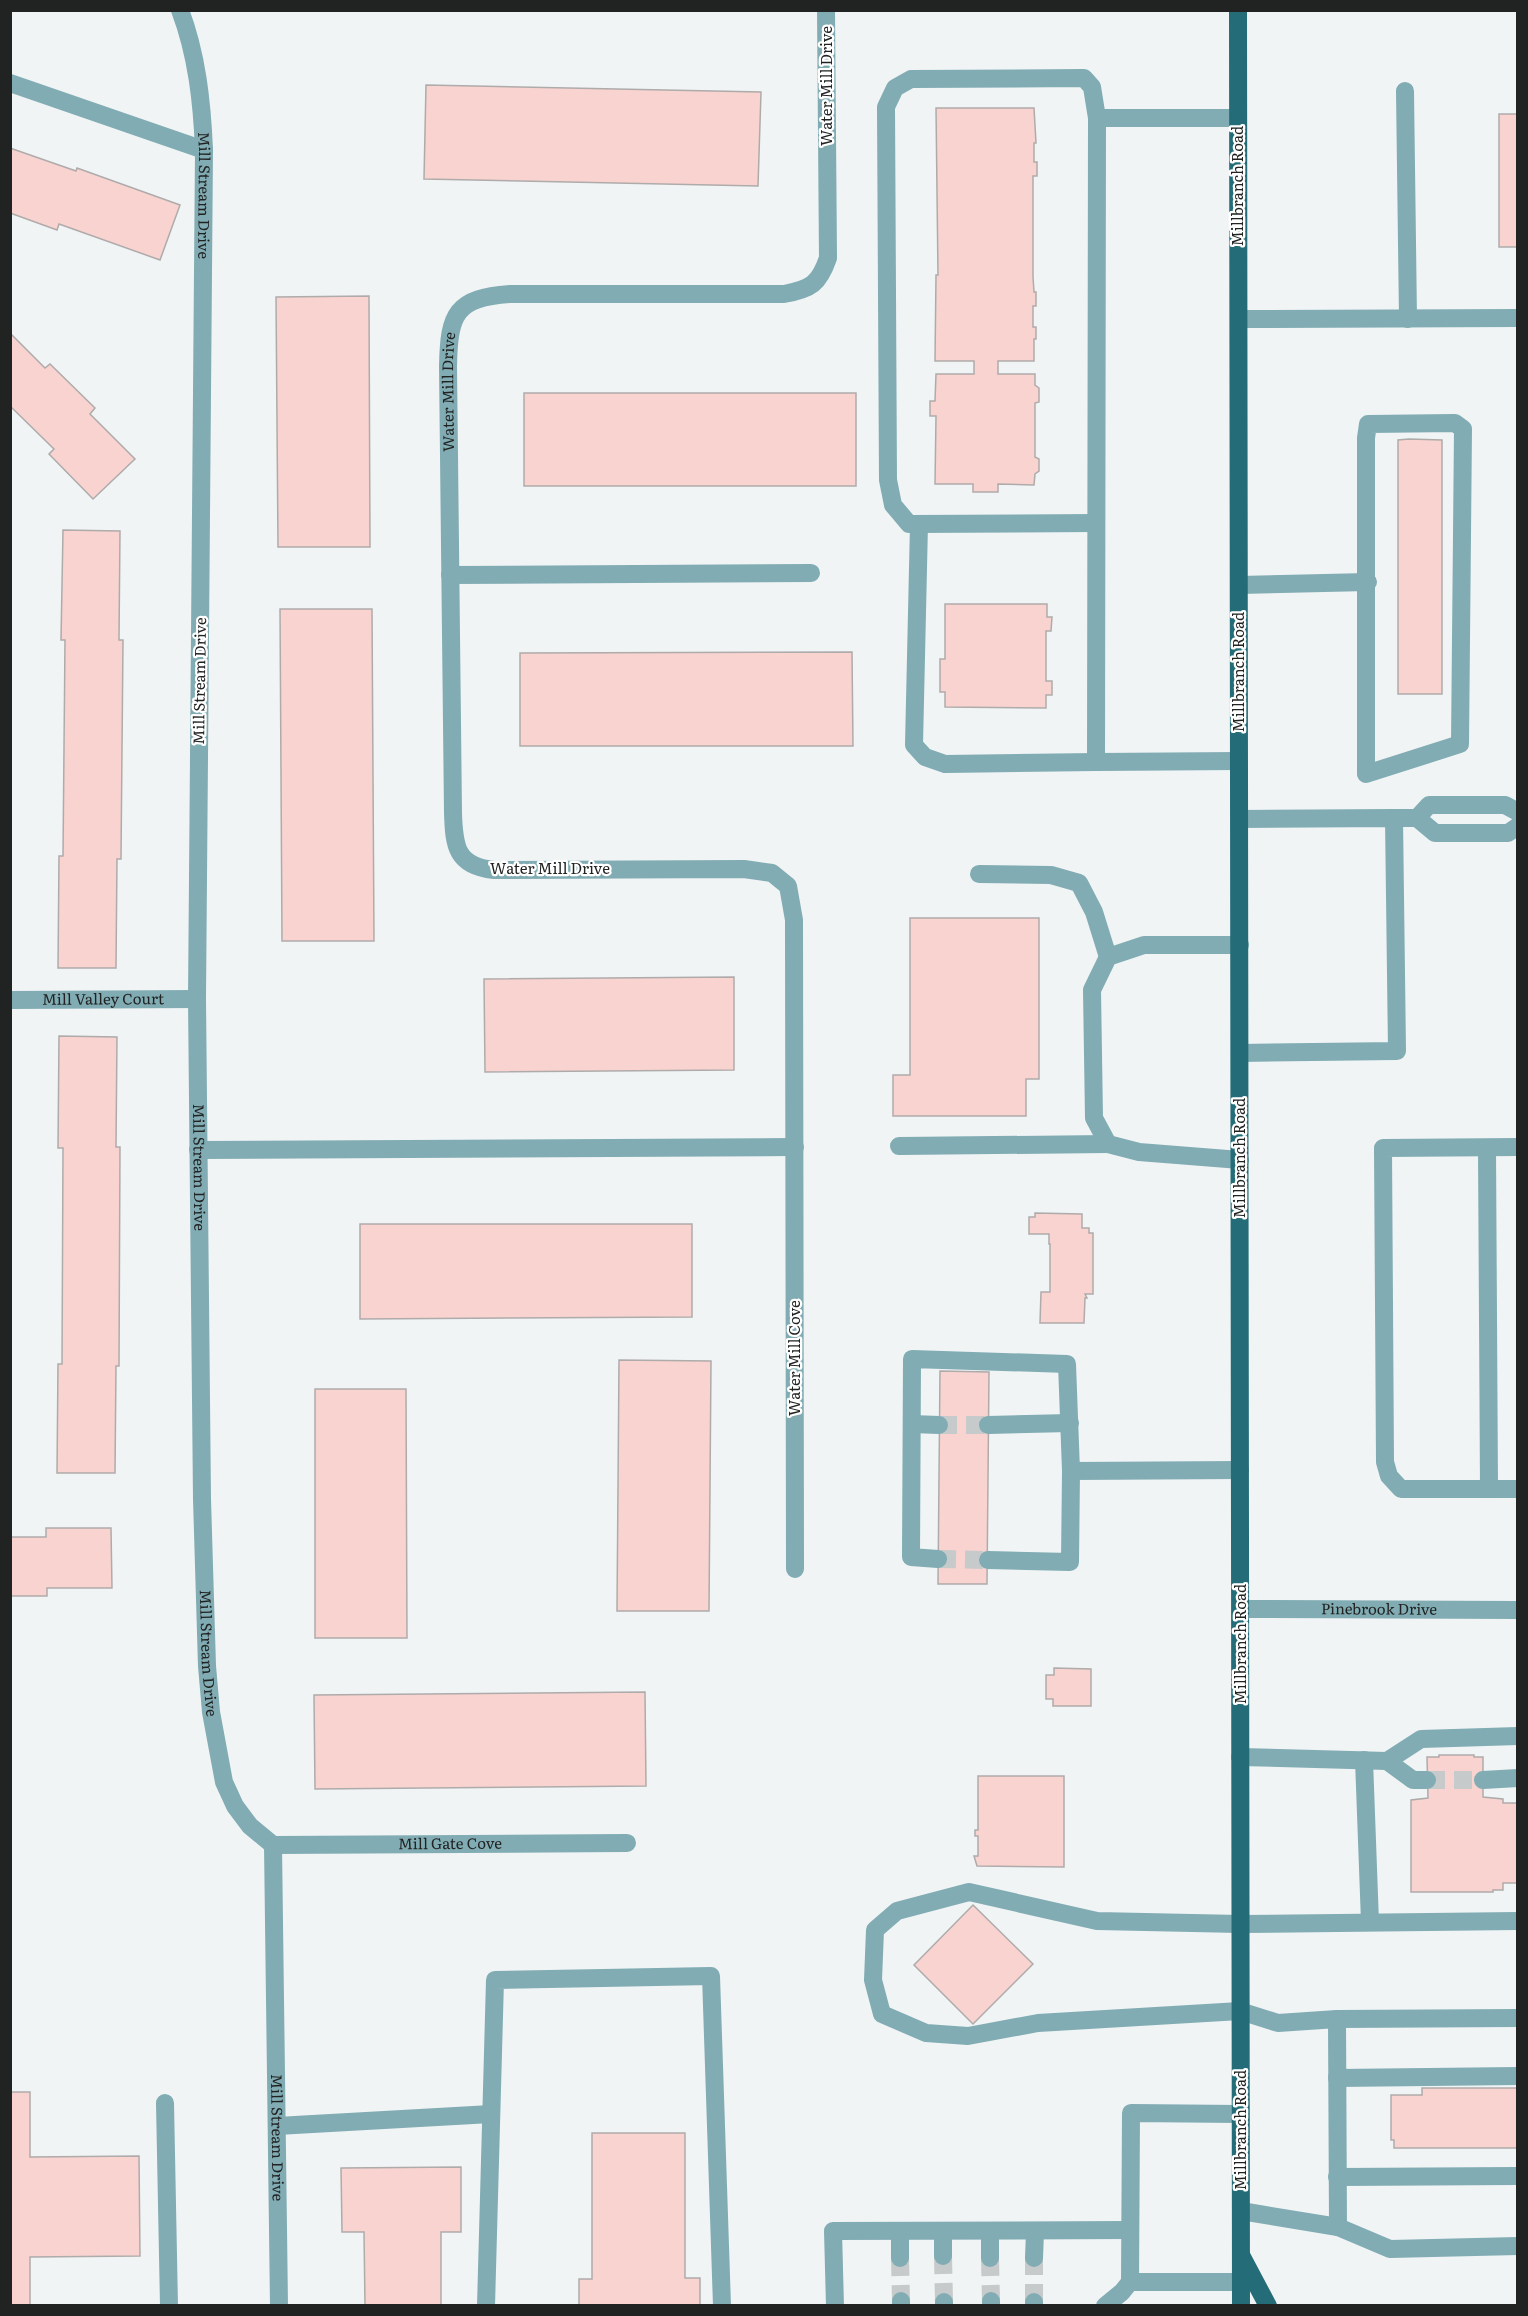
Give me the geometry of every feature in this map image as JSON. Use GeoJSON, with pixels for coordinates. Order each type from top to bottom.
{"type":"FeatureCollection","features":[{"type":"Feature","properties":{"kind":"main road","name":"Millbranch Road"},"geometry":{"type":"LineString","coordinates":[[1238,10],[1241,2306]]}},
{"type":"Feature","properties":{"kind":"main road"},"geometry":{"type":"LineString","coordinates":[[1241,2255],[1268,2306]]}},
{"type":"Feature","properties":{"kind":"street","name":"Mill Stream Drive"},"geometry":{"type":"LineString","coordinates":[[180,10],[199,82],[204,150],[196,999],[202,1498],[207,1666],[211,1712],[224,1782],[234,1806],[250,1826],[273,1845],[279,2306]]}},
{"type":"Feature","properties":{"kind":"street","name":"Water Mill Drive"},"geometry":{"type":"LineString","coordinates":[[795,1147],[794,920],[788,886],[778,877],[764,871],[744,869],[494,870],[471,864],[457,850],[454,841],[453,813],[448,340],[454,317],[467,302],[485,296],[510,294],[784,294],[807,288],[822,275],[828,258],[826,10]]}},
{"type":"Feature","properties":{"kind":"street"},"geometry":{"type":"LineString","coordinates":[[1096,523],[909,524],[893,505],[888,480],[886,107],[895,88],[911,79],[1084,78],[1092,87],[1097,118],[1096,762]]}},
{"type":"Feature","properties":{"kind":"street"},"geometry":{"type":"LineString","coordinates":[[10,83],[204,150]]}},
{"type":"Feature","properties":{"kind":"street"},"geometry":{"type":"LineString","coordinates":[[1405,91],[1408,319]]}},
{"type":"Feature","properties":{"kind":"street"},"geometry":{"type":"LineString","coordinates":[[1097,118],[1238,118]]}},
{"type":"Feature","properties":{"kind":"street"},"geometry":{"type":"LineString","coordinates":[[1239,319],[1518,318]]}},
{"type":"Feature","properties":{"kind":"street"},"geometry":{"type":"LineString","coordinates":[[1455,423],[1462,429],[1460,744],[1366,774],[1367,678],[1368,582],[1366,438],[1368,424],[1455,423]]}},
{"type":"Feature","properties":{"kind":"street"},"geometry":{"type":"LineString","coordinates":[[919,524],[914,745],[925,757],[945,764],[1239,761]]}},
{"type":"Feature","properties":{"kind":"street"},"geometry":{"type":"LineString","coordinates":[[450,575],[811,573]]}},
{"type":"Feature","properties":{"kind":"street"},"geometry":{"type":"LineString","coordinates":[[1239,585],[1368,582]]}},
{"type":"Feature","properties":{"kind":"street"},"geometry":{"type":"LineString","coordinates":[[1417,818],[1429,806],[1505,805],[1518,812]]}},
{"type":"Feature","properties":{"kind":"street"},"geometry":{"type":"LineString","coordinates":[[1240,1053],[1397,1051],[1394,818]]}},
{"type":"Feature","properties":{"kind":"street"},"geometry":{"type":"LineString","coordinates":[[1240,819],[1417,818],[1435,833],[1508,833],[1518,826]]}},
{"type":"Feature","properties":{"kind":"street"},"geometry":{"type":"LineString","coordinates":[[980,874],[1051,875],[1079,883],[1094,912],[1108,957],[1092,990],[1094,1118],[1108,1143]]}},
{"type":"Feature","properties":{"kind":"street"},"geometry":{"type":"LineString","coordinates":[[1108,957],[1144,945],[1240,945]]}},
{"type":"Feature","properties":{"kind":"street","name":"Mill Valley Court"},"geometry":{"type":"LineString","coordinates":[[10,1000],[196,999]]}},
{"type":"Feature","properties":{"kind":"street"},"geometry":{"type":"LineString","coordinates":[[899,1146],[1108,1143],[1139,1152],[1240,1160]]}},
{"type":"Feature","properties":{"kind":"street"},"geometry":{"type":"LineString","coordinates":[[198,1150],[795,1147]]}},
{"type":"Feature","properties":{"kind":"street","name":"Water Mill Cove"},"geometry":{"type":"LineString","coordinates":[[795,1147],[795,1569]]}},
{"type":"Feature","properties":{"kind":"street"},"geometry":{"type":"LineString","coordinates":[[1518,1147],[1383,1148],[1385,1462],[1389,1476],[1401,1489],[1518,1489]]}},
{"type":"Feature","properties":{"kind":"street"},"geometry":{"type":"LineString","coordinates":[[1486,1148],[1489,1489]]}},
{"type":"Feature","properties":{"kind":"street"},"geometry":{"type":"LineString","coordinates":[[938,1559],[911,1557],[912,1359],[1067,1364],[1071,1471],[1070,1562],[988,1560]]}},
{"type":"Feature","properties":{"kind":"street"},"geometry":{"type":"LineString","coordinates":[[988,1425],[1070,1422]]}},
{"type":"Feature","properties":{"kind":"street"},"geometry":{"type":"LineString","coordinates":[[912,1424],[939,1425]]}},
{"type":"Feature","properties":{"kind":"street"},"geometry":{"type":"LineString","coordinates":[[1071,1471],[1240,1470]]}},
{"type":"Feature","properties":{"kind":"street","name":"Pinebrook Drive"},"geometry":{"type":"LineString","coordinates":[[1241,1609],[1518,1610]]}},
{"type":"Feature","properties":{"kind":"street"},"geometry":{"type":"LineString","coordinates":[[1387,1761],[1421,1739],[1518,1736]]}},
{"type":"Feature","properties":{"kind":"street"},"geometry":{"type":"LineString","coordinates":[[1240,1757],[1387,1761],[1413,1780],[1427,1780]]}},
{"type":"Feature","properties":{"kind":"street"},"geometry":{"type":"LineString","coordinates":[[1364,1760],[1370,1922]]}},
{"type":"Feature","properties":{"kind":"street"},"geometry":{"type":"LineString","coordinates":[[1483,1780],[1518,1778]]}},
{"type":"Feature","properties":{"kind":"street","name":"Mill Gate Cove"},"geometry":{"type":"LineString","coordinates":[[273,1845],[627,1843]]}},
{"type":"Feature","properties":{"kind":"street"},"geometry":{"type":"LineString","coordinates":[[1518,1921],[1240,1923],[1097,1921],[969,1892],[897,1911],[875,1930],[873,1980],[882,2014],[926,2034],[968,2036],[1038,2023],[1240,2011],[1278,2023],[1337,2019],[1518,2018]]}},
{"type":"Feature","properties":{"kind":"street"},"geometry":{"type":"LineString","coordinates":[[486,2306],[495,1980],[711,1976],[722,2306]]}},
{"type":"Feature","properties":{"kind":"street"},"geometry":{"type":"LineString","coordinates":[[1337,2019],[1338,2227]]}},
{"type":"Feature","properties":{"kind":"street"},"geometry":{"type":"LineString","coordinates":[[1337,2078],[1518,2076]]}},
{"type":"Feature","properties":{"kind":"street"},"geometry":{"type":"LineString","coordinates":[[165,2103],[169,2306]]}},
{"type":"Feature","properties":{"kind":"street"},"geometry":{"type":"LineString","coordinates":[[1105,2306],[1130,2282],[1131,2113],[1240,2114]]}},
{"type":"Feature","properties":{"kind":"street"},"geometry":{"type":"LineString","coordinates":[[277,2126],[491,2114]]}},
{"type":"Feature","properties":{"kind":"street"},"geometry":{"type":"LineString","coordinates":[[1337,2177],[1518,2176]]}},
{"type":"Feature","properties":{"kind":"street"},"geometry":{"type":"LineString","coordinates":[[1241,2211],[1338,2227],[1390,2249],[1518,2246]]}},
{"type":"Feature","properties":{"kind":"street"},"geometry":{"type":"LineString","coordinates":[[835,2306],[833,2231],[1130,2230]]}},
{"type":"Feature","properties":{"kind":"street"},"geometry":{"type":"LineString","coordinates":[[900,2231],[900,2258]]}},
{"type":"Feature","properties":{"kind":"street"},"geometry":{"type":"LineString","coordinates":[[943,2231],[943,2256]]}},
{"type":"Feature","properties":{"kind":"street"},"geometry":{"type":"LineString","coordinates":[[990,2231],[990,2258]]}},
{"type":"Feature","properties":{"kind":"street"},"geometry":{"type":"LineString","coordinates":[[1034,2258],[1035,2232]]}},
{"type":"Feature","properties":{"kind":"street"},"geometry":{"type":"LineString","coordinates":[[1130,2282],[1241,2282]]}},
{"type":"Feature","properties":{"kind":"building"},"geometry":{"type":"Polygon","coordinates":[[[426,85],[761,92],[758,186],[424,179],[426,85]]]}},
{"type":"Feature","properties":{"kind":"building"},"geometry":{"type":"Polygon","coordinates":[[[936,108],[1034,108],[1036,143],[1034,143],[1034,162],[1037,162],[1037,176],[1033,176],[1033,277],[1034,292],[1036,292],[1036,306],[1033,306],[1033,327],[1036,327],[1034,361],[998,361],[998,374],[1035,374],[1035,385],[1039,388],[1039,402],[1035,403],[1035,457],[1039,459],[1039,471],[1035,474],[1034,485],[998,484],[998,492],[973,492],[973,484],[935,484],[936,416],[930,416],[930,401],[935,401],[936,374],[974,374],[974,361],[935,361],[936,275],[938,275],[936,108]]]}},
{"type":"Feature","properties":{"kind":"building"},"geometry":{"type":"Polygon","coordinates":[[[1499,114],[1518,114],[1518,247],[1499,247],[1499,114]]]}},
{"type":"Feature","properties":{"kind":"building"},"geometry":{"type":"Polygon","coordinates":[[[10,148],[76,171],[77,168],[180,205],[160,260],[59,224],[57,230],[10,213],[10,148]]]}},
{"type":"Feature","properties":{"kind":"building"},"geometry":{"type":"Polygon","coordinates":[[[369,296],[370,547],[278,547],[276,297],[369,296]]]}},
{"type":"Feature","properties":{"kind":"building"},"geometry":{"type":"Polygon","coordinates":[[[10,333],[45,368],[50,364],[95,408],[90,414],[135,459],[93,499],[49,454],[54,449],[10,406],[10,333]]]}},
{"type":"Feature","properties":{"kind":"building"},"geometry":{"type":"Polygon","coordinates":[[[524,393],[856,393],[856,486],[524,486],[524,393]]]}},
{"type":"Feature","properties":{"kind":"building"},"geometry":{"type":"Polygon","coordinates":[[[1398,440],[1442,440],[1442,694],[1398,694],[1398,440]]]}},
{"type":"Feature","properties":{"kind":"building"},"geometry":{"type":"Polygon","coordinates":[[[63,530],[120,531],[119,640],[123,640],[121,859],[117,859],[116,968],[58,968],[59,856],[63,856],[65,640],[61,640],[63,530]]]}},
{"type":"Feature","properties":{"kind":"building"},"geometry":{"type":"Polygon","coordinates":[[[945,604],[1047,604],[1047,617],[1052,617],[1051,631],[1046,631],[1046,681],[1052,681],[1052,695],[1046,695],[1046,708],[945,707],[945,692],[940,692],[940,659],[945,659],[945,604]]]}},
{"type":"Feature","properties":{"kind":"building"},"geometry":{"type":"Polygon","coordinates":[[[280,609],[372,609],[374,941],[282,941],[280,609]]]}},
{"type":"Feature","properties":{"kind":"building"},"geometry":{"type":"Polygon","coordinates":[[[852,652],[853,746],[520,746],[520,653],[852,652]]]}},
{"type":"Feature","properties":{"kind":"building"},"geometry":{"type":"Polygon","coordinates":[[[910,918],[1039,918],[1039,1079],[1026,1079],[1026,1116],[893,1116],[893,1075],[910,1075],[910,918]]]}},
{"type":"Feature","properties":{"kind":"building"},"geometry":{"type":"Polygon","coordinates":[[[734,977],[734,1070],[485,1072],[484,979],[734,977]]]}},
{"type":"Feature","properties":{"kind":"building"},"geometry":{"type":"Polygon","coordinates":[[[59,1036],[117,1037],[116,1147],[120,1147],[119,1366],[116,1366],[115,1473],[57,1473],[58,1364],[62,1364],[63,1148],[58,1148],[59,1036]]]}},
{"type":"Feature","properties":{"kind":"building"},"geometry":{"type":"Polygon","coordinates":[[[1035,1213],[1082,1214],[1082,1228],[1089,1228],[1089,1233],[1093,1233],[1093,1294],[1085,1294],[1087,1298],[1085,1298],[1084,1323],[1040,1323],[1041,1292],[1050,1292],[1050,1244],[1049,1234],[1029,1234],[1029,1217],[1035,1217],[1035,1213]]]}},
{"type":"Feature","properties":{"kind":"building"},"geometry":{"type":"Polygon","coordinates":[[[360,1224],[692,1224],[692,1317],[360,1319],[360,1224]]]}},
{"type":"Feature","properties":{"kind":"building"},"geometry":{"type":"Polygon","coordinates":[[[619,1360],[711,1361],[709,1611],[617,1611],[619,1360]]]}},
{"type":"Feature","properties":{"kind":"building"},"geometry":{"type":"Polygon","coordinates":[[[940,1371],[989,1372],[987,1584],[938,1584],[940,1371]]]}},
{"type":"Feature","properties":{"kind":"building"},"geometry":{"type":"Polygon","coordinates":[[[315,1389],[406,1389],[407,1638],[315,1638],[315,1389]]]}},
{"type":"Feature","properties":{"kind":"building"},"geometry":{"type":"Polygon","coordinates":[[[46,1528],[111,1528],[112,1588],[47,1588],[47,1596],[10,1596],[10,1537],[46,1537],[46,1528]]]}},
{"type":"Feature","properties":{"kind":"building"},"geometry":{"type":"Polygon","coordinates":[[[1054,1668],[1091,1669],[1091,1706],[1053,1706],[1053,1699],[1046,1699],[1046,1675],[1054,1675],[1054,1668]]]}},
{"type":"Feature","properties":{"kind":"building"},"geometry":{"type":"Polygon","coordinates":[[[645,1692],[646,1786],[315,1789],[314,1695],[645,1692]]]}},
{"type":"Feature","properties":{"kind":"building"},"geometry":{"type":"Polygon","coordinates":[[[1439,1755],[1483,1757],[1483,1797],[1503,1799],[1503,1803],[1518,1803],[1518,1883],[1503,1883],[1503,1890],[1493,1890],[1493,1892],[1411,1892],[1411,1800],[1428,1798],[1427,1757],[1439,1757],[1439,1755]]]}},
{"type":"Feature","properties":{"kind":"building"},"geometry":{"type":"Polygon","coordinates":[[[978,1776],[1064,1776],[1064,1867],[977,1866],[974,1856],[978,1856],[978,1836],[975,1836],[975,1830],[978,1830],[978,1776]]]}},
{"type":"Feature","properties":{"kind":"building"},"geometry":{"type":"Polygon","coordinates":[[[973,1905],[1033,1964],[973,2024],[914,1965],[973,1905]]]}},
{"type":"Feature","properties":{"kind":"building"},"geometry":{"type":"Polygon","coordinates":[[[1422,2088],[1518,2088],[1518,2148],[1394,2148],[1394,2140],[1391,2140],[1391,2095],[1422,2095],[1422,2088]]]}},
{"type":"Feature","properties":{"kind":"building"},"geometry":{"type":"Polygon","coordinates":[[[10,2092],[30,2092],[30,2157],[139,2156],[140,2256],[30,2257],[30,2306],[10,2306],[10,2092]]]}},
{"type":"Feature","properties":{"kind":"building"},"geometry":{"type":"Polygon","coordinates":[[[592,2133],[685,2133],[685,2278],[700,2278],[700,2306],[579,2306],[579,2279],[592,2279],[592,2133]]]}},
{"type":"Feature","properties":{"kind":"building"},"geometry":{"type":"Polygon","coordinates":[[[461,2167],[461,2232],[441,2232],[441,2306],[365,2306],[364,2232],[342,2232],[341,2168],[461,2167]]]}},
{"type":"Feature","properties":{"kind":"tunnel"},"geometry":{"type":"LineString","coordinates":[[939,1425],[988,1425]]}},
{"type":"Feature","properties":{"kind":"tunnel"},"geometry":{"type":"LineString","coordinates":[[938,1559],[988,1560]]}},
{"type":"Feature","properties":{"kind":"tunnel"},"geometry":{"type":"LineString","coordinates":[[1427,1780],[1483,1780]]}},
{"type":"Feature","properties":{"kind":"tunnel"},"geometry":{"type":"LineString","coordinates":[[943,2256],[944,2302]]}},
{"type":"Feature","properties":{"kind":"tunnel"},"geometry":{"type":"LineString","coordinates":[[900,2258],[901,2301]]}},
{"type":"Feature","properties":{"kind":"tunnel"},"geometry":{"type":"LineString","coordinates":[[990,2258],[991,2301]]}},
{"type":"Feature","properties":{"kind":"tunnel"},"geometry":{"type":"LineString","coordinates":[[1034,2258],[1034,2302]]}}]}
